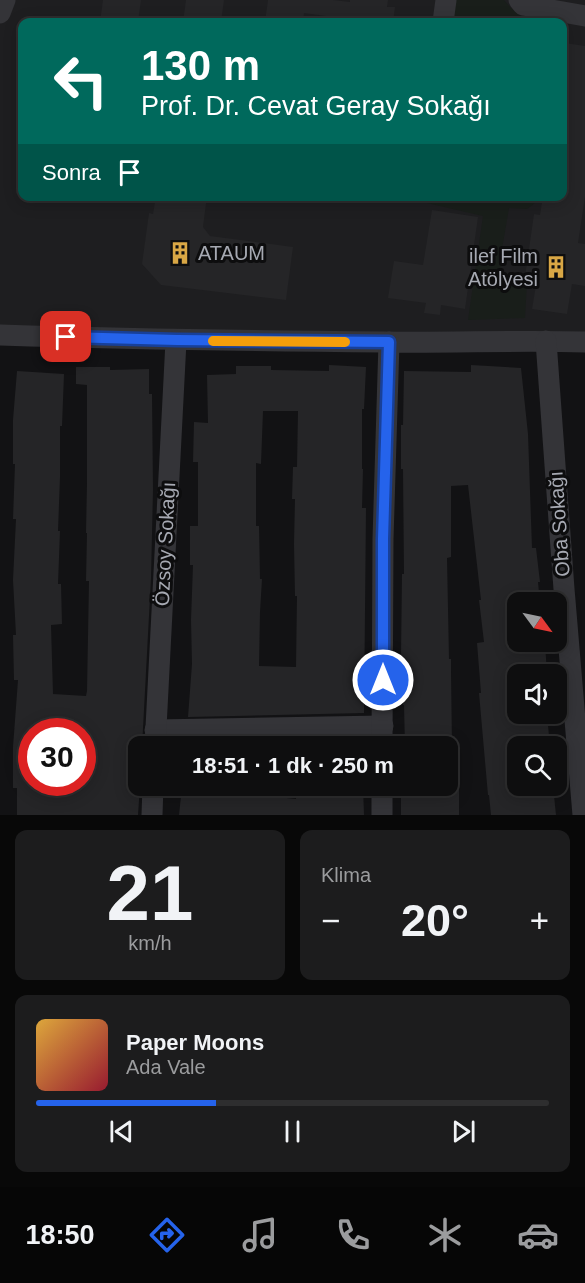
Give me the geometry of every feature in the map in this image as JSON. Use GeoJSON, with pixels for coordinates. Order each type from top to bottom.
{"type":"FeatureCollection","features":[{"type":"Feature","properties":{"kind":"street"},"geometry":{"type":"LineString","coordinates":[[0,13],[5,0]]}},
{"type":"Feature","properties":{"kind":"street"},"geometry":{"type":"LineString","coordinates":[[444,18],[446,0]]}},
{"type":"Feature","properties":{"kind":"street"},"geometry":{"type":"LineString","coordinates":[[519,0],[523,5],[585,16]]}},
{"type":"Feature","properties":{"kind":"street"},"geometry":{"type":"LineString","coordinates":[[0,335],[177,340],[585,342]]}},
{"type":"Feature","properties":{"kind":"street","name":"Özsoy Sokağı"},"geometry":{"type":"LineString","coordinates":[[155,736],[177,340]]}},
{"type":"Feature","properties":{"kind":"street","name":"Oba Sokağı"},"geometry":{"type":"LineString","coordinates":[[546,341],[583,815]]}},
{"type":"Feature","properties":{"kind":"street"},"geometry":{"type":"LineString","coordinates":[[383,736],[383,539],[389,342]]}},
{"type":"Feature","properties":{"kind":"street"},"geometry":{"type":"LineString","coordinates":[[152,815],[153,796]]}},
{"type":"Feature","properties":{"kind":"street"},"geometry":{"type":"LineString","coordinates":[[382,796],[382,815]]}},
{"type":"Feature","properties":{"kind":"shaded area"},"geometry":{"type":"Polygon","coordinates":[[[5,0],[585,0],[585,342],[0,335],[0,13],[5,0]]]}},
{"type":"Feature","properties":{"kind":"shaded area"},"geometry":{"type":"Polygon","coordinates":[[[455,0],[504,0],[522,18],[453,18],[455,0]]]}},
{"type":"Feature","properties":{"kind":"shaded area"},"geometry":{"type":"Polygon","coordinates":[[[427,201],[535,201],[527,209],[509,208],[502,249],[501,271],[527,282],[525,318],[468,320],[483,216],[427,203],[427,201]]]}},
{"type":"Feature","properties":{"kind":"building"},"geometry":{"type":"Polygon","coordinates":[[[103,0],[141,0],[139,18],[101,18],[103,0]]]}},
{"type":"Feature","properties":{"kind":"building"},"geometry":{"type":"Polygon","coordinates":[[[186,0],[224,0],[222,18],[184,18],[186,0]]]}},
{"type":"Feature","properties":{"kind":"building"},"geometry":{"type":"Polygon","coordinates":[[[268,0],[350,2],[350,0],[388,0],[387,7],[395,7],[394,18],[341,18],[304,13],[303,18],[266,18],[268,0]]]}},
{"type":"Feature","properties":{"kind":"building"},"geometry":{"type":"Polygon","coordinates":[[[567,43],[585,46],[585,197],[578,243],[585,244],[585,286],[572,284],[567,314],[532,309],[537,279],[525,277],[534,214],[540,215],[542,201],[567,201],[567,43]]]}},
{"type":"Feature","properties":{"kind":"building"},"geometry":{"type":"Polygon","coordinates":[[[155,201],[206,201],[203,227],[210,236],[293,247],[286,300],[161,285],[142,264],[149,213],[153,214],[155,201]]]}},
{"type":"Feature","properties":{"kind":"building"},"geometry":{"type":"Polygon","coordinates":[[[432,210],[478,217],[465,309],[441,305],[440,315],[424,313],[426,303],[388,298],[394,261],[423,265],[432,210]]]}},
{"type":"Feature","properties":{"kind":"building"},"geometry":{"type":"Polygon","coordinates":[[[329,365],[366,367],[364,409],[362,409],[362,508],[366,508],[364,713],[188,717],[192,664],[193,565],[190,565],[190,526],[198,526],[198,462],[193,462],[194,422],[208,423],[207,375],[236,374],[236,366],[271,366],[271,370],[329,371],[329,365]],[[263,411],[261,464],[256,463],[256,526],[259,526],[260,579],[262,579],[259,666],[296,667],[295,499],[292,499],[293,467],[297,467],[298,411],[263,411]]]}},
{"type":"Feature","properties":{"kind":"building"},"geometry":{"type":"Polygon","coordinates":[[[471,365],[521,368],[528,434],[532,548],[536,548],[540,582],[538,582],[539,592],[507,592],[507,652],[546,652],[546,664],[507,664],[507,724],[548,724],[549,736],[507,736],[507,796],[554,796],[556,815],[491,815],[479,693],[481,693],[477,643],[484,642],[468,485],[451,486],[451,557],[447,558],[452,736],[405,736],[401,656],[402,574],[404,574],[401,425],[403,425],[404,371],[471,372],[471,365]]]}},
{"type":"Feature","properties":{"kind":"building"},"geometry":{"type":"Polygon","coordinates":[[[76,367],[110,367],[110,370],[149,369],[149,394],[152,394],[153,490],[143,736],[128,736],[128,796],[139,796],[138,815],[17,815],[17,788],[13,788],[13,747],[18,680],[14,680],[13,635],[16,635],[13,580],[16,519],[13,519],[15,464],[13,464],[13,420],[17,371],[64,374],[62,426],[60,426],[58,531],[60,531],[58,584],[61,584],[62,624],[51,625],[53,694],[86,696],[89,581],[86,581],[87,385],[76,384],[76,367]]]}},
{"type":"Feature","properties":{"kind":"building"},"geometry":{"type":"Polygon","coordinates":[[[459,786],[459,815],[401,815],[401,796],[458,796],[459,786]]]}},
{"type":"Feature","properties":{"kind":"building"},"geometry":{"type":"Polygon","coordinates":[[[181,796],[268,796],[296,799],[296,796],[363,796],[364,815],[179,815],[181,796]]]}},
{"type":"Feature","properties":{"kind":"slow traffic"},"geometry":{"type":"LineString","coordinates":[[213,341],[345,342]]}},
{"type":"Feature","properties":{"kind":"place","name":"ATAUM"},"geometry":{"type":"Point","coordinates":[180,253]}},
{"type":"Feature","properties":{"kind":"place","name":"ilef Film Atölyesi"},"geometry":{"type":"Point","coordinates":[556,267]}},
{"type":"Feature","properties":{"kind":"route"},"geometry":{"type":"LineString","coordinates":[[66,337],[389,342],[383,539],[383,680]]}}]}
